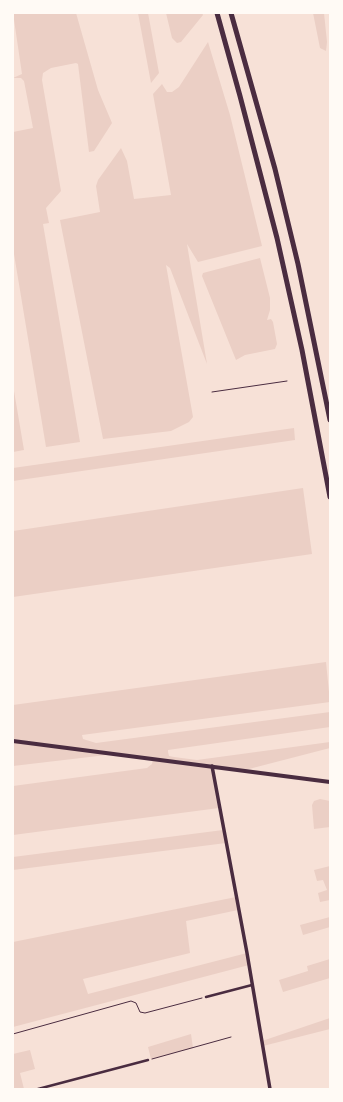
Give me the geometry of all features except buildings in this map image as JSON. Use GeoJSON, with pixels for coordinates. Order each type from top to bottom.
{"type":"FeatureCollection","features":[{"type":"Feature","properties":{"kind":"highway"},"geometry":{"type":"LineString","coordinates":[[217,13],[264,186],[282,259],[313,404],[330,497]]}},
{"type":"Feature","properties":{"kind":"highway"},"geometry":{"type":"LineString","coordinates":[[231,13],[275,169],[298,264],[330,420]]}},
{"type":"Feature","properties":{"kind":"main road"},"geometry":{"type":"LineString","coordinates":[[13,741],[330,782]]}},
{"type":"Feature","properties":{"kind":"street"},"geometry":{"type":"LineString","coordinates":[[212,766],[270,1089]]}},
{"type":"Feature","properties":{"kind":"street"},"geometry":{"type":"LineString","coordinates":[[206,997],[252,984]]}},
{"type":"Feature","properties":{"kind":"street"},"geometry":{"type":"LineString","coordinates":[[38,1089],[148,1060]]}},
{"type":"Feature","properties":{"kind":"path"},"geometry":{"type":"LineString","coordinates":[[212,392],[287,381]]}},
{"type":"Feature","properties":{"kind":"path"},"geometry":{"type":"LineString","coordinates":[[13,1034],[131,1001],[136,1003],[140,1012],[145,1013],[206,997]]}},
{"type":"Feature","properties":{"kind":"path"},"geometry":{"type":"LineString","coordinates":[[148,1060],[231,1037]]}},
{"type":"Feature","properties":{"kind":"shaded area"},"geometry":{"type":"Polygon","coordinates":[[[13,13],[76,13],[98,90],[112,123],[94,151],[89,152],[78,64],[76,63],[51,68],[43,73],[42,80],[61,191],[46,208],[49,223],[43,224],[80,442],[46,447],[13,248],[13,132],[33,128],[24,81],[21,78],[13,78],[22,74],[13,13]]]}},
{"type":"Feature","properties":{"kind":"shaded area"},"geometry":{"type":"Polygon","coordinates":[[[138,13],[148,13],[159,73],[151,83],[138,13]]]}},
{"type":"Feature","properties":{"kind":"shaded area"},"geometry":{"type":"Polygon","coordinates":[[[166,13],[202,13],[203,15],[181,42],[177,43],[172,38],[166,13]]]}},
{"type":"Feature","properties":{"kind":"shaded area"},"geometry":{"type":"Polygon","coordinates":[[[313,13],[324,13],[327,42],[326,51],[320,48],[313,13]]]}},
{"type":"Feature","properties":{"kind":"shaded area"},"geometry":{"type":"Polygon","coordinates":[[[208,42],[230,115],[262,246],[198,262],[187,244],[207,364],[170,268],[166,265],[193,417],[189,422],[171,431],[103,439],[60,220],[100,212],[96,186],[98,180],[121,148],[127,161],[134,199],[171,195],[153,94],[162,84],[167,92],[172,92],[179,87],[208,42]]]}},
{"type":"Feature","properties":{"kind":"shaded area"},"geometry":{"type":"Polygon","coordinates":[[[260,258],[270,298],[270,310],[267,320],[271,319],[273,322],[277,344],[275,349],[245,355],[236,360],[202,276],[203,273],[260,258]]]}},
{"type":"Feature","properties":{"kind":"shaded area"},"geometry":{"type":"Polygon","coordinates":[[[13,385],[24,450],[13,452],[13,385]]]}},
{"type":"Feature","properties":{"kind":"shaded area"},"geometry":{"type":"Polygon","coordinates":[[[294,428],[295,440],[13,481],[13,468],[294,428]]]}},
{"type":"Feature","properties":{"kind":"shaded area"},"geometry":{"type":"Polygon","coordinates":[[[303,488],[312,554],[13,597],[13,531],[303,488]]]}},
{"type":"Feature","properties":{"kind":"shaded area"},"geometry":{"type":"Polygon","coordinates":[[[326,662],[330,702],[82,735],[83,739],[96,743],[330,712],[330,727],[168,750],[168,752],[169,756],[197,760],[330,742],[330,748],[245,770],[212,766],[219,808],[13,835],[13,786],[147,768],[152,764],[153,759],[115,754],[13,766],[13,705],[326,662]]]}},
{"type":"Feature","properties":{"kind":"shaded area"},"geometry":{"type":"Polygon","coordinates":[[[320,799],[330,801],[330,827],[314,829],[312,805],[314,801],[320,799]]]}},
{"type":"Feature","properties":{"kind":"shaded area"},"geometry":{"type":"Polygon","coordinates":[[[223,830],[226,843],[13,870],[13,857],[223,830]]]}},
{"type":"Feature","properties":{"kind":"shaded area"},"geometry":{"type":"Polygon","coordinates":[[[330,866],[330,900],[320,902],[318,893],[327,890],[323,880],[317,881],[314,870],[330,866]]]}},
{"type":"Feature","properties":{"kind":"shaded area"},"geometry":{"type":"Polygon","coordinates":[[[236,897],[238,910],[186,921],[190,953],[83,979],[88,994],[247,953],[249,965],[13,1027],[13,942],[236,897]]]}},
{"type":"Feature","properties":{"kind":"shaded area"},"geometry":{"type":"Polygon","coordinates":[[[330,917],[330,927],[303,935],[300,925],[330,917]]]}},
{"type":"Feature","properties":{"kind":"shaded area"},"geometry":{"type":"Polygon","coordinates":[[[330,959],[330,978],[283,992],[279,980],[308,971],[307,966],[330,959]]]}},
{"type":"Feature","properties":{"kind":"shaded area"},"geometry":{"type":"Polygon","coordinates":[[[330,1018],[330,1029],[263,1046],[262,1041],[330,1018]]]}},
{"type":"Feature","properties":{"kind":"shaded area"},"geometry":{"type":"Polygon","coordinates":[[[191,1034],[193,1048],[151,1059],[148,1047],[191,1034]]]}},
{"type":"Feature","properties":{"kind":"shaded area"},"geometry":{"type":"Polygon","coordinates":[[[30,1050],[35,1069],[20,1073],[24,1089],[13,1089],[13,1054],[30,1050]]]}}]}
